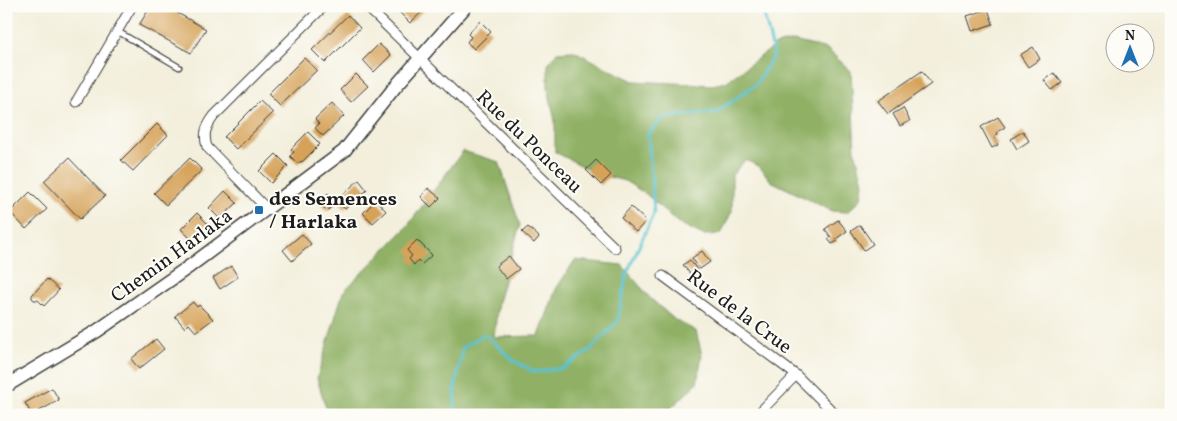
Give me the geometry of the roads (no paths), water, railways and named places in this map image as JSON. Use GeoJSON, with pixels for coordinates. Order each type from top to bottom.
{"type":"FeatureCollection","features":[{"type":"Feature","properties":{"kind":"street"},"geometry":{"type":"LineString","coordinates":[[76,102],[132,6]]}},
{"type":"Feature","properties":{"kind":"street"},"geometry":{"type":"LineString","coordinates":[[266,209],[207,147],[204,136],[206,126],[324,6]]}},
{"type":"Feature","properties":{"kind":"street","name":"Rue du Ponceau"},"geometry":{"type":"LineString","coordinates":[[366,6],[616,248]]}},
{"type":"Feature","properties":{"kind":"street","name":"Chemin Harlaka"},"geometry":{"type":"LineString","coordinates":[[6,386],[97,331],[190,266],[344,150],[395,87],[466,6]]}},
{"type":"Feature","properties":{"kind":"street","name":"Rue de la Crue"},"geometry":{"type":"LineString","coordinates":[[662,276],[796,374],[836,415]]}},
{"type":"Feature","properties":{"kind":"street"},"geometry":{"type":"LineString","coordinates":[[757,415],[796,374]]}},
{"type":"Feature","properties":{"kind":"lane"},"geometry":{"type":"LineString","coordinates":[[117,31],[179,67]]}},
{"type":"Feature","properties":{"kind":"waterway"},"geometry":{"type":"LineString","coordinates":[[455,415],[455,388],[463,347],[485,334],[514,361],[535,372],[563,368],[589,351],[617,322],[627,273],[654,213],[648,134],[664,117],[717,112],[756,84],[774,55],[762,6]]}},
{"type":"Feature","properties":{"kind":"place","name":"des Semences / Harlaka"},"geometry":{"type":"Point","coordinates":[259,210]}}]}
